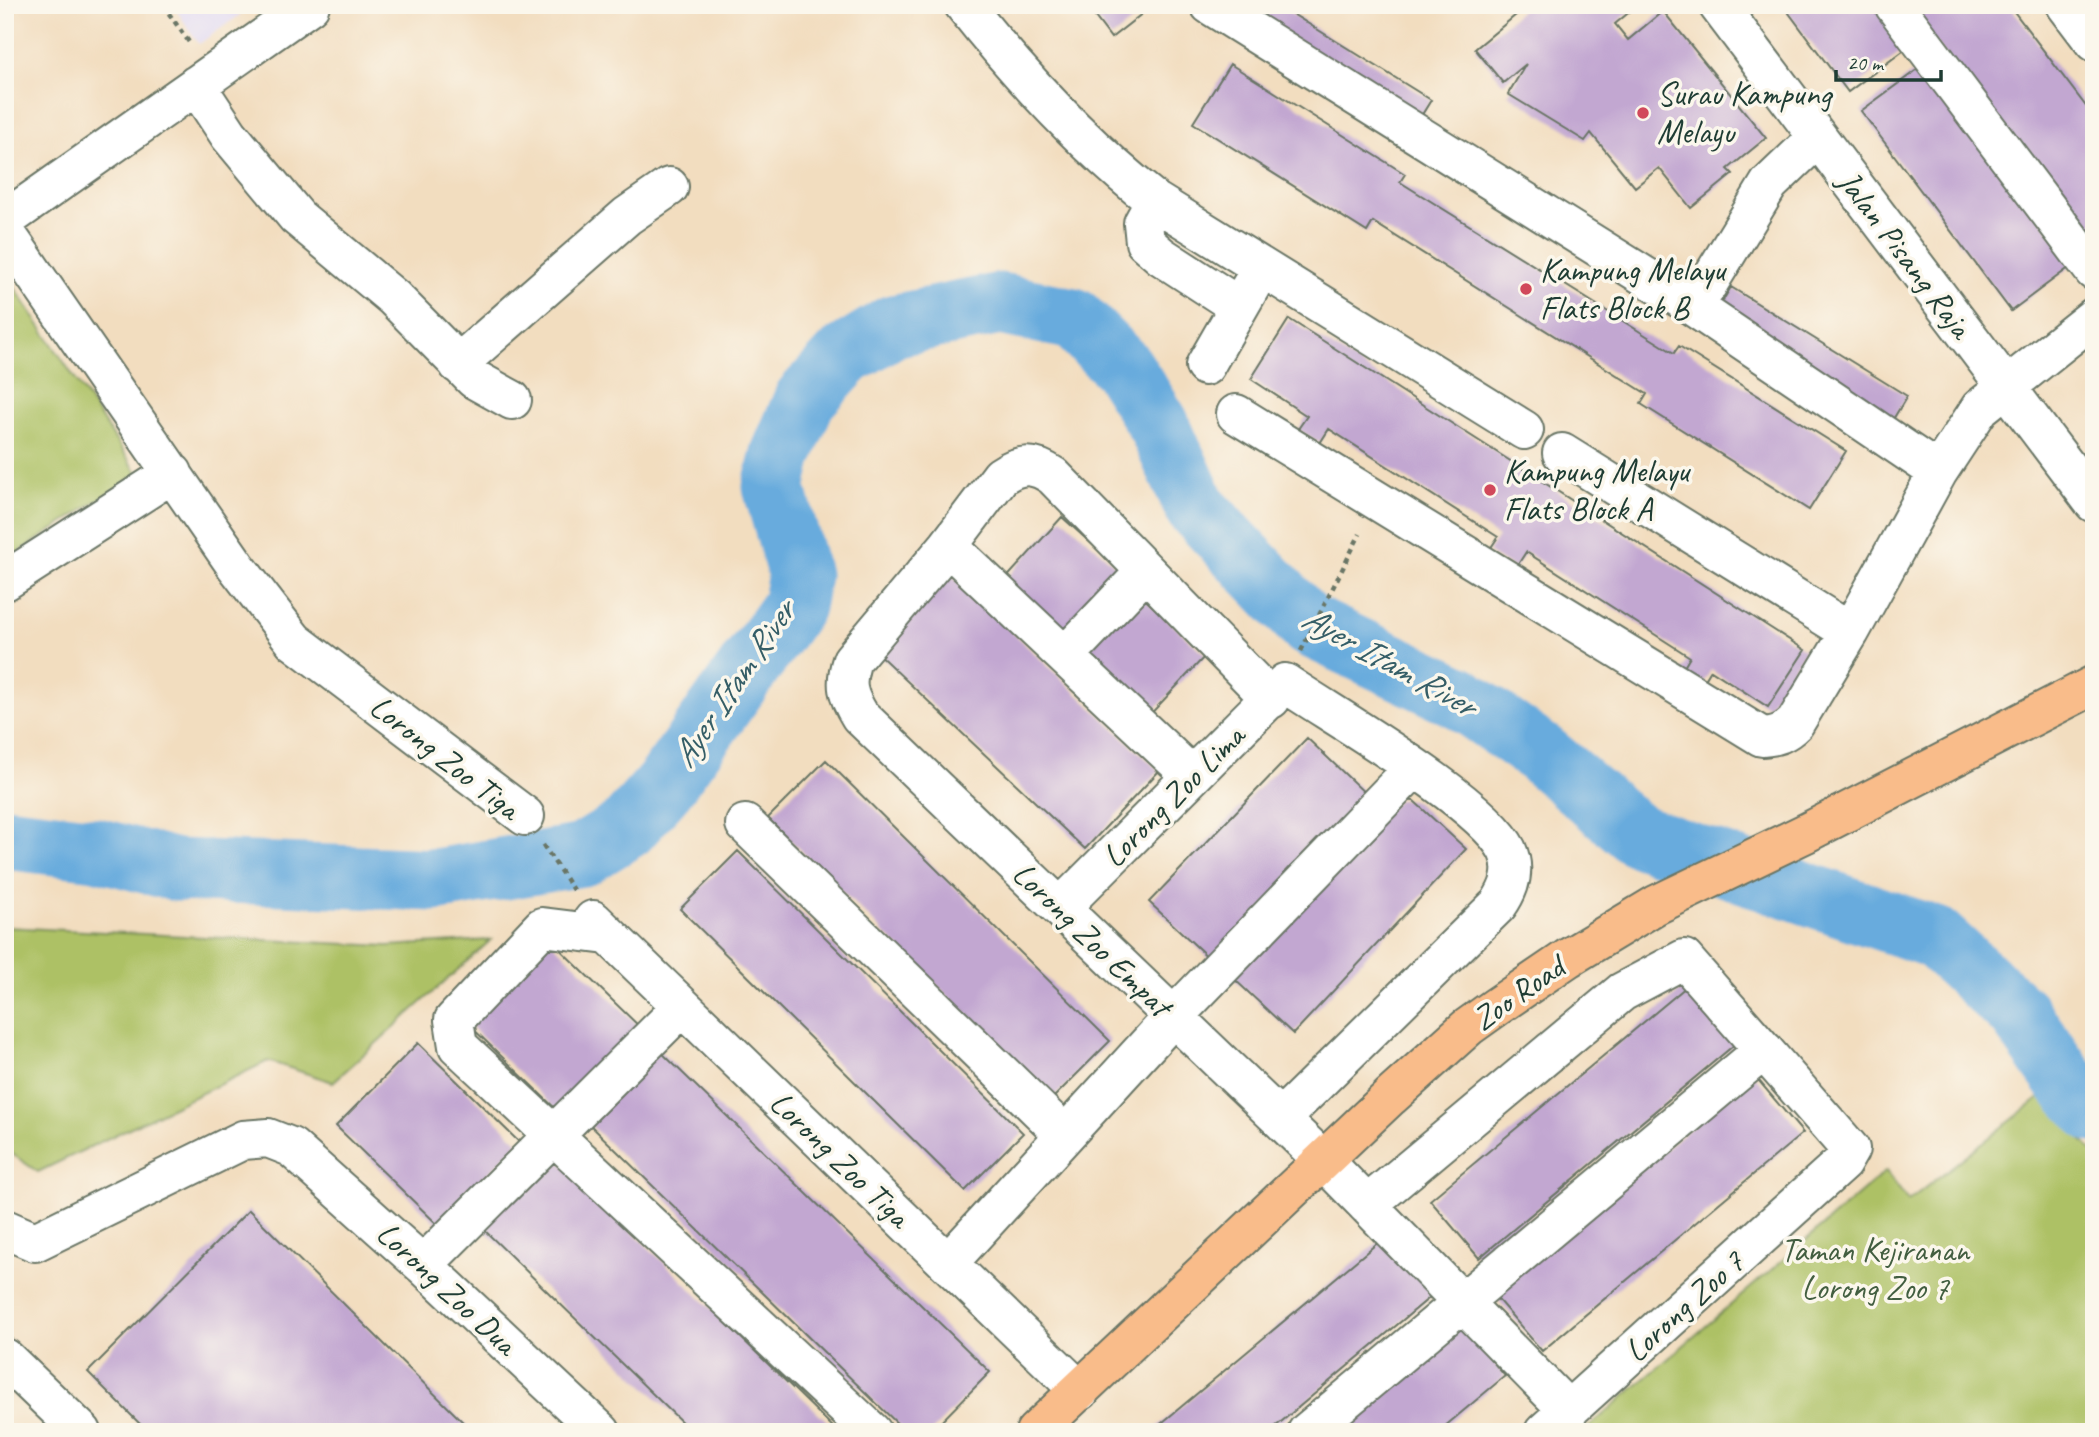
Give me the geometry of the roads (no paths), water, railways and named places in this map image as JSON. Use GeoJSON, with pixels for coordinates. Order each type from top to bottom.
{"type":"FeatureCollection","features":[{"type":"Feature","properties":{"kind":"main road","name":"Zoo Road"},"geometry":{"type":"LineString","coordinates":[[1049,1427],[1080,1391],[1468,1027],[1568,958],[1656,905],[1806,833],[2094,685]]}},
{"type":"Feature","properties":{"kind":"street"},"geometry":{"type":"LineString","coordinates":[[5,220],[310,5]]}},
{"type":"Feature","properties":{"kind":"street"},"geometry":{"type":"LineString","coordinates":[[964,5],[1020,76],[1129,180],[1155,201],[1524,430]]}},
{"type":"Feature","properties":{"kind":"street"},"geometry":{"type":"LineString","coordinates":[[1210,5],[1694,307],[1938,472]]}},
{"type":"Feature","properties":{"kind":"street","name":"Jalan Pisang Raja"},"geometry":{"type":"LineString","coordinates":[[1718,5],[2092,499]]}},
{"type":"Feature","properties":{"kind":"street"},"geometry":{"type":"LineString","coordinates":[[1894,5],[2094,271]]}},
{"type":"Feature","properties":{"kind":"street"},"geometry":{"type":"LineString","coordinates":[[2066,5],[2094,43]]}},
{"type":"Feature","properties":{"kind":"street"},"geometry":{"type":"LineString","coordinates":[[196,85],[229,135],[297,217],[394,298],[474,379],[512,401]]}},
{"type":"Feature","properties":{"kind":"street"},"geometry":{"type":"LineString","coordinates":[[1694,307],[1769,184],[1817,138]]}},
{"type":"Feature","properties":{"kind":"street"},"geometry":{"type":"LineString","coordinates":[[458,364],[627,216],[670,187]]}},
{"type":"Feature","properties":{"kind":"street"},"geometry":{"type":"LineString","coordinates":[[1155,201],[1143,223],[1145,242],[1161,256],[1238,306]]}},
{"type":"Feature","properties":{"kind":"street","name":"Lorong Zoo Tiga"},"geometry":{"type":"LineString","coordinates":[[5,232],[236,566],[294,641],[525,816]]}},
{"type":"Feature","properties":{"kind":"street"},"geometry":{"type":"LineString","coordinates":[[1205,366],[1263,267]]}},
{"type":"Feature","properties":{"kind":"street"},"geometry":{"type":"LineString","coordinates":[[1236,414],[1762,737],[1775,736],[1795,723],[1850,632],[1938,472],[1972,418],[2006,387],[2094,317]]}},
{"type":"Feature","properties":{"kind":"street"},"geometry":{"type":"LineString","coordinates":[[1562,453],[1850,632]]}},
{"type":"Feature","properties":{"kind":"street"},"geometry":{"type":"LineString","coordinates":[[1192,776],[948,546],[1001,476],[1013,468],[1027,465],[1041,468],[1053,476],[1144,572],[1284,681],[1460,801],[1498,837],[1511,863],[1507,892],[1498,905],[1280,1119]]}},
{"type":"Feature","properties":{"kind":"street"},"geometry":{"type":"LineString","coordinates":[[5,581],[173,473]]}},
{"type":"Feature","properties":{"kind":"street","name":"Lorong Zoo Empat"},"geometry":{"type":"LineString","coordinates":[[948,546],[852,660],[846,677],[846,695],[860,716],[1324,1161],[1462,1302],[1556,1421]]}},
{"type":"Feature","properties":{"kind":"street"},"geometry":{"type":"LineString","coordinates":[[1065,656],[1144,572]]}},
{"type":"Feature","properties":{"kind":"street","name":"Lorong Zoo Lima"},"geometry":{"type":"LineString","coordinates":[[1060,908],[1284,681]]}},
{"type":"Feature","properties":{"kind":"street"},"geometry":{"type":"LineString","coordinates":[[947,1263],[1173,1017],[1413,769]]}},
{"type":"Feature","properties":{"kind":"street"},"geometry":{"type":"LineString","coordinates":[[745,824],[1065,1135]]}},
{"type":"Feature","properties":{"kind":"street","name":"Lorong Zoo Tiga"},"geometry":{"type":"LineString","coordinates":[[553,1133],[458,1046],[454,1020],[542,927],[600,928],[1080,1391]]}},
{"type":"Feature","properties":{"kind":"street"},"geometry":{"type":"LineString","coordinates":[[1307,1432],[1764,1050],[1684,959],[1622,992],[1367,1205]]}},
{"type":"Feature","properties":{"kind":"street"},"geometry":{"type":"LineString","coordinates":[[423,1265],[682,1007]]}},
{"type":"Feature","properties":{"kind":"street","name":"Lorong Zoo 7"},"geometry":{"type":"LineString","coordinates":[[1556,1421],[1842,1163],[1850,1149],[1764,1050]]}},
{"type":"Feature","properties":{"kind":"street"},"geometry":{"type":"LineString","coordinates":[[553,1133],[872,1432]]}},
{"type":"Feature","properties":{"kind":"street","name":"Lorong Zoo Dua"},"geometry":{"type":"LineString","coordinates":[[5,1229],[35,1242],[243,1140],[268,1138],[291,1147],[423,1265],[601,1432]]}},
{"type":"Feature","properties":{"kind":"street"},"geometry":{"type":"LineString","coordinates":[[5,1358],[82,1432]]}},
{"type":"Feature","properties":{"kind":"waterway","name":"Ayer Itam River"},"geometry":{"type":"LineString","coordinates":[[5,838],[96,849],[176,870],[435,880],[583,855],[627,828],[664,786],[793,606],[799,575],[774,487],[782,454],[805,399],[846,355],[893,326],[1000,304],[1074,319],[1123,368],[1158,424],[1196,508],[1308,625],[1459,697],[1541,754],[1637,835],[1936,938],[2019,1014],[2066,1081],[2094,1111]]}},
{"type":"Feature","properties":{"kind":"place","name":"Surau Kampung Melayu"},"geometry":{"type":"Point","coordinates":[1643,113]}},
{"type":"Feature","properties":{"kind":"place","name":"Kampung Melayu Flats Block B"},"geometry":{"type":"Point","coordinates":[1526,289]}},
{"type":"Feature","properties":{"kind":"place","name":"Kampung Melayu Flats Block A"},"geometry":{"type":"Point","coordinates":[1490,490]}},
{"type":"Feature","properties":{"kind":"park label","name":"Taman Kejiranan Lorong Zoo 7"},"geometry":{"type":"Point","coordinates":[1875,1269]}}]}
